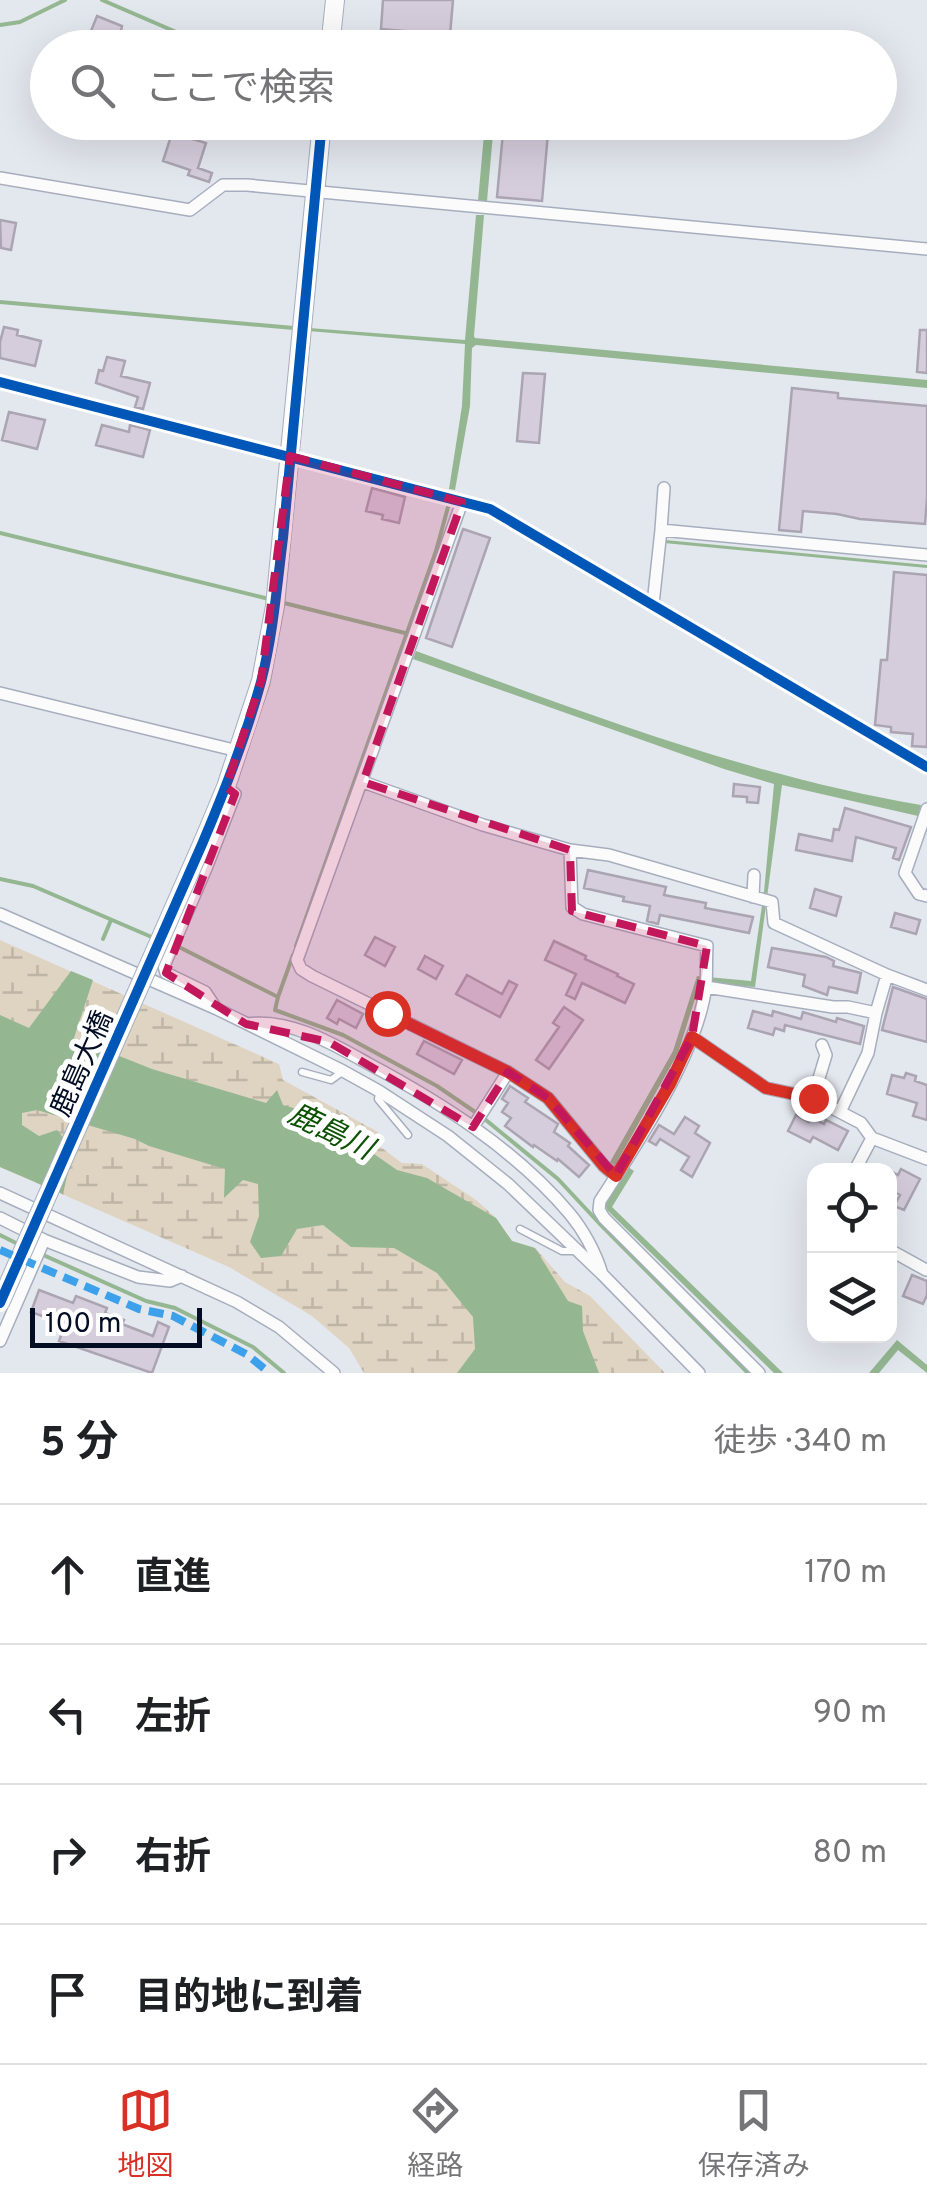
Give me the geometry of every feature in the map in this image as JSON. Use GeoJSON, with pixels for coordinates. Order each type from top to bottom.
{"type":"FeatureCollection","features":[{"type":"Feature","properties":{"kind":"street"},"geometry":{"type":"LineString","coordinates":[[332,30],[334,0]]}},
{"type":"Feature","properties":{"kind":"street","name":"鹿島大橋"},"geometry":{"type":"LineString","coordinates":[[0,1303],[203,842],[261,681],[275,606],[320,140]]}},
{"type":"Feature","properties":{"kind":"street"},"geometry":{"type":"LineString","coordinates":[[0,178],[190,210],[224,185],[927,249]]}},
{"type":"Feature","properties":{"kind":"street"},"geometry":{"type":"LineString","coordinates":[[0,382],[490,510],[927,767]]}},
{"type":"Feature","properties":{"kind":"street"},"geometry":{"type":"LineString","coordinates":[[653,604],[664,488]]}},
{"type":"Feature","properties":{"kind":"street"},"geometry":{"type":"LineString","coordinates":[[462,502],[298,960],[301,969],[508,1072],[548,1098],[604,1166],[620,1170]]}},
{"type":"Feature","properties":{"kind":"street"},"geometry":{"type":"LineString","coordinates":[[661,530],[927,555]]}},
{"type":"Feature","properties":{"kind":"street"},"geometry":{"type":"LineString","coordinates":[[0,693],[238,751]]}},
{"type":"Feature","properties":{"kind":"street"},"geometry":{"type":"LineString","coordinates":[[363,782],[483,826],[570,850],[609,855],[772,902],[774,923],[927,990]]}},
{"type":"Feature","properties":{"kind":"street"},"geometry":{"type":"LineString","coordinates":[[216,1010],[205,992],[166,973],[164,966],[235,794],[226,787]]}},
{"type":"Feature","properties":{"kind":"street"},"geometry":{"type":"LineString","coordinates":[[925,814],[905,872],[919,894],[927,896]]}},
{"type":"Feature","properties":{"kind":"street"},"geometry":{"type":"LineString","coordinates":[[570,850],[572,907],[583,914],[707,946],[706,981],[692,1037],[670,1084],[600,1201],[599,1210],[760,1373]]}},
{"type":"Feature","properties":{"kind":"street"},"geometry":{"type":"LineString","coordinates":[[754,875],[756,897]]}},
{"type":"Feature","properties":{"kind":"street"},"geometry":{"type":"LineString","coordinates":[[0,914],[216,1010],[343,1072],[448,1136],[508,1184],[698,1373]]}},
{"type":"Feature","properties":{"kind":"street"},"geometry":{"type":"LineString","coordinates":[[840,1112],[868,1052],[887,975]]}},
{"type":"Feature","properties":{"kind":"street"},"geometry":{"type":"LineString","coordinates":[[706,981],[833,1008],[876,1013]]}},
{"type":"Feature","properties":{"kind":"street"},"geometry":{"type":"LineString","coordinates":[[246,1024],[262,1022],[329,1042],[478,1120],[572,1217],[598,1259],[602,1274]]}},
{"type":"Feature","properties":{"kind":"street"},"geometry":{"type":"LineString","coordinates":[[692,1037],[766,1088],[813,1098],[862,1123],[872,1138],[927,1159]]}},
{"type":"Feature","properties":{"kind":"street"},"geometry":{"type":"LineString","coordinates":[[813,1098],[826,1055],[822,1045]]}},
{"type":"Feature","properties":{"kind":"street"},"geometry":{"type":"LineString","coordinates":[[478,1120],[508,1072]]}},
{"type":"Feature","properties":{"kind":"street"},"geometry":{"type":"LineString","coordinates":[[859,1163],[872,1138]]}},
{"type":"Feature","properties":{"kind":"street"},"geometry":{"type":"LineString","coordinates":[[0,1193],[236,1302],[279,1327],[334,1373]]}},
{"type":"Feature","properties":{"kind":"street"},"geometry":{"type":"LineString","coordinates":[[0,1218],[43,1243],[138,1277],[170,1281],[182,1276]]}},
{"type":"Feature","properties":{"kind":"street"},"geometry":{"type":"LineString","coordinates":[[0,1341],[43,1243]]}},
{"type":"Feature","properties":{"kind":"street"},"geometry":{"type":"LineString","coordinates":[[896,1253],[927,1270]]}},
{"type":"Feature","properties":{"kind":"lane"},"geometry":{"type":"LineString","coordinates":[[302,1072],[330,1080],[343,1072]]}},
{"type":"Feature","properties":{"kind":"lane"},"geometry":{"type":"LineString","coordinates":[[379,1092],[378,1099],[408,1135]]}},
{"type":"Feature","properties":{"kind":"lane"},"geometry":{"type":"LineString","coordinates":[[520,1228],[562,1251],[576,1251]]}},
{"type":"Feature","properties":{"kind":"highlighted area"},"geometry":{"type":"Polygon","coordinates":[[[290,456],[462,502],[363,782],[570,850],[572,911],[707,946],[692,1037],[616,1176],[548,1098],[508,1072],[473,1127],[329,1042],[246,1024],[166,973],[235,794],[226,787],[261,681],[290,456]]]}},
{"type":"Feature","properties":{"kind":"green space"},"geometry":{"type":"Polygon","coordinates":[[[0,940],[279,1064],[283,1080],[378,1132],[378,1145],[402,1163],[422,1164],[476,1200],[496,1218],[512,1241],[535,1248],[565,1282],[590,1296],[665,1373],[585,1373],[542,1274],[0,1029],[0,940]]]}},
{"type":"Feature","properties":{"kind":"green space"},"geometry":{"type":"Polygon","coordinates":[[[0,1065],[414,1224],[539,1373],[364,1373],[349,1348],[312,1316],[229,1267],[0,1167],[0,1065]]]}},
{"type":"Feature","properties":{"kind":"water"},"geometry":{"type":"Polygon","coordinates":[[[483,140],[492,140],[487,201],[478,201],[483,140]]]}},
{"type":"Feature","properties":{"kind":"water"},"geometry":{"type":"Polygon","coordinates":[[[476,215],[484,215],[475,338],[927,380],[927,388],[476,345],[472,348],[470,406],[455,490],[449,489],[462,406],[465,344],[308,331],[309,328],[465,340],[476,215]]]}},
{"type":"Feature","properties":{"kind":"water"},"geometry":{"type":"Polygon","coordinates":[[[665,540],[927,565],[927,568],[664,543],[665,540]]]}},
{"type":"Feature","properties":{"kind":"water"},"geometry":{"type":"Polygon","coordinates":[[[416,651],[665,740],[792,777],[921,805],[918,816],[782,785],[755,987],[700,983],[678,1053],[618,1160],[634,1171],[612,1207],[783,1373],[774,1373],[605,1204],[626,1173],[610,1162],[673,1051],[697,976],[751,981],[774,784],[413,659],[416,651]]]}},
{"type":"Feature","properties":{"kind":"water","name":"鹿島川"},"geometry":{"type":"Polygon","coordinates":[[[71,971],[93,980],[74,1038],[152,1069],[266,1103],[277,1090],[283,1105],[318,1115],[397,1170],[427,1178],[496,1218],[512,1241],[535,1248],[568,1301],[582,1306],[583,1331],[599,1373],[457,1373],[475,1349],[473,1317],[437,1273],[394,1248],[351,1247],[323,1225],[297,1229],[281,1256],[261,1258],[250,1242],[259,1216],[258,1184],[243,1180],[224,1198],[225,1169],[37,1110],[22,1113],[22,1125],[39,1136],[57,1130],[73,1150],[63,1194],[0,1167],[0,1015],[29,1028],[71,971]]]}},
{"type":"Feature","properties":{"kind":"water"},"geometry":{"type":"Polygon","coordinates":[[[897,1340],[927,1365],[927,1373],[898,1350],[879,1373],[869,1373],[897,1340]]]}},
{"type":"Feature","properties":{"kind":"building"},"geometry":{"type":"Polygon","coordinates":[[[383,0],[453,0],[450,30],[381,29],[383,0]]]}},
{"type":"Feature","properties":{"kind":"building"},"geometry":{"type":"Polygon","coordinates":[[[97,16],[122,26],[121,30],[91,30],[97,16]]]}},
{"type":"Feature","properties":{"kind":"building"},"geometry":{"type":"Polygon","coordinates":[[[170,140],[206,143],[198,168],[212,173],[209,182],[188,175],[190,170],[163,161],[170,140]]]}},
{"type":"Feature","properties":{"kind":"building"},"geometry":{"type":"Polygon","coordinates":[[[502,140],[547,140],[542,201],[497,197],[502,140]]]}},
{"type":"Feature","properties":{"kind":"building"},"geometry":{"type":"Polygon","coordinates":[[[0,220],[16,223],[11,250],[1,248],[0,220]]]}},
{"type":"Feature","properties":{"kind":"building"},"geometry":{"type":"Polygon","coordinates":[[[4,327],[41,341],[35,366],[0,358],[4,327]]]}},
{"type":"Feature","properties":{"kind":"building"},"geometry":{"type":"Polygon","coordinates":[[[920,330],[927,330],[927,373],[917,372],[920,330]]]}},
{"type":"Feature","properties":{"kind":"building"},"geometry":{"type":"Polygon","coordinates":[[[107,357],[125,361],[121,376],[150,383],[143,409],[135,407],[138,397],[96,383],[107,357]]]}},
{"type":"Feature","properties":{"kind":"building"},"geometry":{"type":"Polygon","coordinates":[[[523,373],[545,374],[539,443],[517,441],[523,373]]]}},
{"type":"Feature","properties":{"kind":"building"},"geometry":{"type":"Polygon","coordinates":[[[792,388],[838,393],[838,398],[927,406],[925,524],[803,511],[801,532],[779,530],[792,388]]]}},
{"type":"Feature","properties":{"kind":"building"},"geometry":{"type":"Polygon","coordinates":[[[9,412],[45,420],[37,449],[2,440],[9,412]]]}},
{"type":"Feature","properties":{"kind":"building"},"geometry":{"type":"Polygon","coordinates":[[[102,425],[129,432],[130,425],[150,430],[143,457],[96,445],[102,425]]]}},
{"type":"Feature","properties":{"kind":"building"},"geometry":{"type":"Polygon","coordinates":[[[372,488],[405,497],[399,523],[366,511],[372,488]]]}},
{"type":"Feature","properties":{"kind":"building"},"geometry":{"type":"Polygon","coordinates":[[[463,529],[490,538],[452,647],[426,638],[463,529]]]}},
{"type":"Feature","properties":{"kind":"building"},"geometry":{"type":"Polygon","coordinates":[[[894,572],[927,575],[927,747],[912,746],[913,734],[891,732],[891,727],[875,725],[881,660],[887,660],[894,572]]]}},
{"type":"Feature","properties":{"kind":"building"},"geometry":{"type":"Polygon","coordinates":[[[734,784],[760,787],[758,803],[733,796],[734,784]]]}},
{"type":"Feature","properties":{"kind":"building"},"geometry":{"type":"Polygon","coordinates":[[[845,808],[911,827],[899,860],[893,858],[896,848],[856,837],[852,861],[796,850],[799,834],[832,841],[845,808]]]}},
{"type":"Feature","properties":{"kind":"building"},"geometry":{"type":"Polygon","coordinates":[[[588,870],[666,887],[664,895],[753,917],[749,933],[660,915],[658,924],[647,921],[650,906],[584,888],[588,870]]]}},
{"type":"Feature","properties":{"kind":"building"},"geometry":{"type":"Polygon","coordinates":[[[815,889],[841,897],[836,916],[810,908],[815,889]]]}},
{"type":"Feature","properties":{"kind":"building"},"geometry":{"type":"Polygon","coordinates":[[[895,913],[920,920],[916,934],[891,927],[895,913]]]}},
{"type":"Feature","properties":{"kind":"building"},"geometry":{"type":"Polygon","coordinates":[[[375,937],[395,947],[385,966],[365,955],[375,937]]]}},
{"type":"Feature","properties":{"kind":"building"},"geometry":{"type":"Polygon","coordinates":[[[554,941],[634,984],[625,1003],[582,983],[575,999],[566,995],[576,974],[545,960],[554,941]]]}},
{"type":"Feature","properties":{"kind":"building"},"geometry":{"type":"Polygon","coordinates":[[[772,948],[826,957],[834,961],[833,966],[861,973],[857,993],[829,987],[827,995],[803,986],[805,975],[768,967],[772,948]]]}},
{"type":"Feature","properties":{"kind":"building"},"geometry":{"type":"Polygon","coordinates":[[[425,956],[443,966],[436,979],[418,969],[425,956]]]}},
{"type":"Feature","properties":{"kind":"building"},"geometry":{"type":"Polygon","coordinates":[[[467,975],[502,994],[509,981],[517,985],[500,1017],[456,994],[467,975]]]}},
{"type":"Feature","properties":{"kind":"building"},"geometry":{"type":"Polygon","coordinates":[[[893,987],[927,999],[927,1042],[882,1030],[893,987]]]}},
{"type":"Feature","properties":{"kind":"building"},"geometry":{"type":"Polygon","coordinates":[[[337,1000],[363,1014],[356,1028],[327,1018],[337,1000]]]}},
{"type":"Feature","properties":{"kind":"building"},"geometry":{"type":"Polygon","coordinates":[[[564,1007],[583,1020],[549,1069],[536,1060],[559,1027],[553,1023],[564,1007]]]}},
{"type":"Feature","properties":{"kind":"building"},"geometry":{"type":"Polygon","coordinates":[[[753,1011],[772,1016],[773,1011],[801,1019],[803,1012],[864,1026],[860,1044],[785,1025],[784,1031],[775,1028],[773,1035],[748,1028],[753,1011]]]}},
{"type":"Feature","properties":{"kind":"building"},"geometry":{"type":"Polygon","coordinates":[[[424,1041],[462,1060],[454,1074],[417,1054],[424,1041]]]}},
{"type":"Feature","properties":{"kind":"building"},"geometry":{"type":"Polygon","coordinates":[[[906,1073],[927,1085],[927,1120],[913,1116],[917,1103],[887,1094],[892,1075],[904,1078],[906,1073]]]}},
{"type":"Feature","properties":{"kind":"building"},"geometry":{"type":"Polygon","coordinates":[[[510,1086],[528,1098],[525,1102],[558,1124],[554,1132],[589,1165],[579,1177],[505,1126],[511,1118],[502,1112],[508,1103],[502,1099],[510,1086]]]}},
{"type":"Feature","properties":{"kind":"building"},"geometry":{"type":"Polygon","coordinates":[[[796,1115],[809,1122],[811,1117],[824,1124],[826,1120],[848,1131],[838,1150],[813,1137],[810,1142],[788,1131],[796,1115]]]}},
{"type":"Feature","properties":{"kind":"building"},"geometry":{"type":"Polygon","coordinates":[[[685,1117],[699,1126],[695,1133],[710,1143],[692,1177],[681,1170],[689,1157],[660,1139],[656,1145],[649,1141],[659,1125],[674,1134],[685,1117]]]}},
{"type":"Feature","properties":{"kind":"building"},"geometry":{"type":"Polygon","coordinates":[[[901,1169],[920,1179],[904,1210],[897,1207],[901,1169]]]}},
{"type":"Feature","properties":{"kind":"building"},"geometry":{"type":"Polygon","coordinates":[[[912,1275],[927,1281],[923,1304],[903,1296],[912,1275]]]}},
{"type":"Feature","properties":{"kind":"building"},"geometry":{"type":"Polygon","coordinates":[[[39,1290],[73,1303],[76,1296],[107,1308],[105,1313],[124,1320],[122,1324],[153,1336],[158,1322],[169,1327],[152,1373],[59,1341],[62,1333],[47,1327],[51,1319],[31,1312],[39,1290]]]}},
{"type":"Feature","properties":{"kind":"waterway"},"geometry":{"type":"LineString","coordinates":[[0,25],[20,22],[65,0]]}},
{"type":"Feature","properties":{"kind":"waterway"},"geometry":{"type":"LineString","coordinates":[[102,0],[171,30]]}},
{"type":"Feature","properties":{"kind":"waterway"},"geometry":{"type":"LineString","coordinates":[[0,302],[294,328]]}},
{"type":"Feature","properties":{"kind":"waterway"},"geometry":{"type":"LineString","coordinates":[[296,946],[436,551],[448,507]]}},
{"type":"Feature","properties":{"kind":"waterway"},"geometry":{"type":"LineString","coordinates":[[0,533],[265,598]]}},
{"type":"Feature","properties":{"kind":"waterway"},"geometry":{"type":"LineString","coordinates":[[284,603],[405,633]]}},
{"type":"Feature","properties":{"kind":"waterway"},"geometry":{"type":"LineString","coordinates":[[0,879],[33,886],[154,938]]}},
{"type":"Feature","properties":{"kind":"waterway"},"geometry":{"type":"LineString","coordinates":[[103,939],[111,920]]}},
{"type":"Feature","properties":{"kind":"waterway"},"geometry":{"type":"LineString","coordinates":[[177,946],[278,997],[275,1010],[343,1035],[437,1086],[481,1116],[558,1179],[748,1373]]}},
{"type":"Feature","properties":{"kind":"waterway"},"geometry":{"type":"LineString","coordinates":[[278,997],[293,955]]}},
{"type":"Feature","properties":{"kind":"waterway"},"geometry":{"type":"LineString","coordinates":[[0,1235],[18,1244]]}},
{"type":"Feature","properties":{"kind":"waterway"},"geometry":{"type":"LineString","coordinates":[[41,1254],[146,1301],[175,1308],[253,1347],[284,1373]]}},
{"type":"Feature","properties":{"kind":"marked path"},"geometry":{"type":"LineString","coordinates":[[0,1250],[139,1309],[173,1316],[246,1354],[270,1373]]}},
{"type":"Feature","properties":{"kind":"cycle path"},"geometry":{"type":"LineString","coordinates":[[0,1303],[203,842],[235,763],[261,682],[283,538],[320,140]]}},
{"type":"Feature","properties":{"kind":"cycle path"},"geometry":{"type":"LineString","coordinates":[[0,382],[490,509],[927,767]]}},
{"type":"Feature","properties":{"kind":"route"},"geometry":{"type":"LineString","coordinates":[[387,1013],[508,1072],[548,1098],[616,1176],[670,1084],[692,1037],[766,1088],[813,1098]]}}]}
